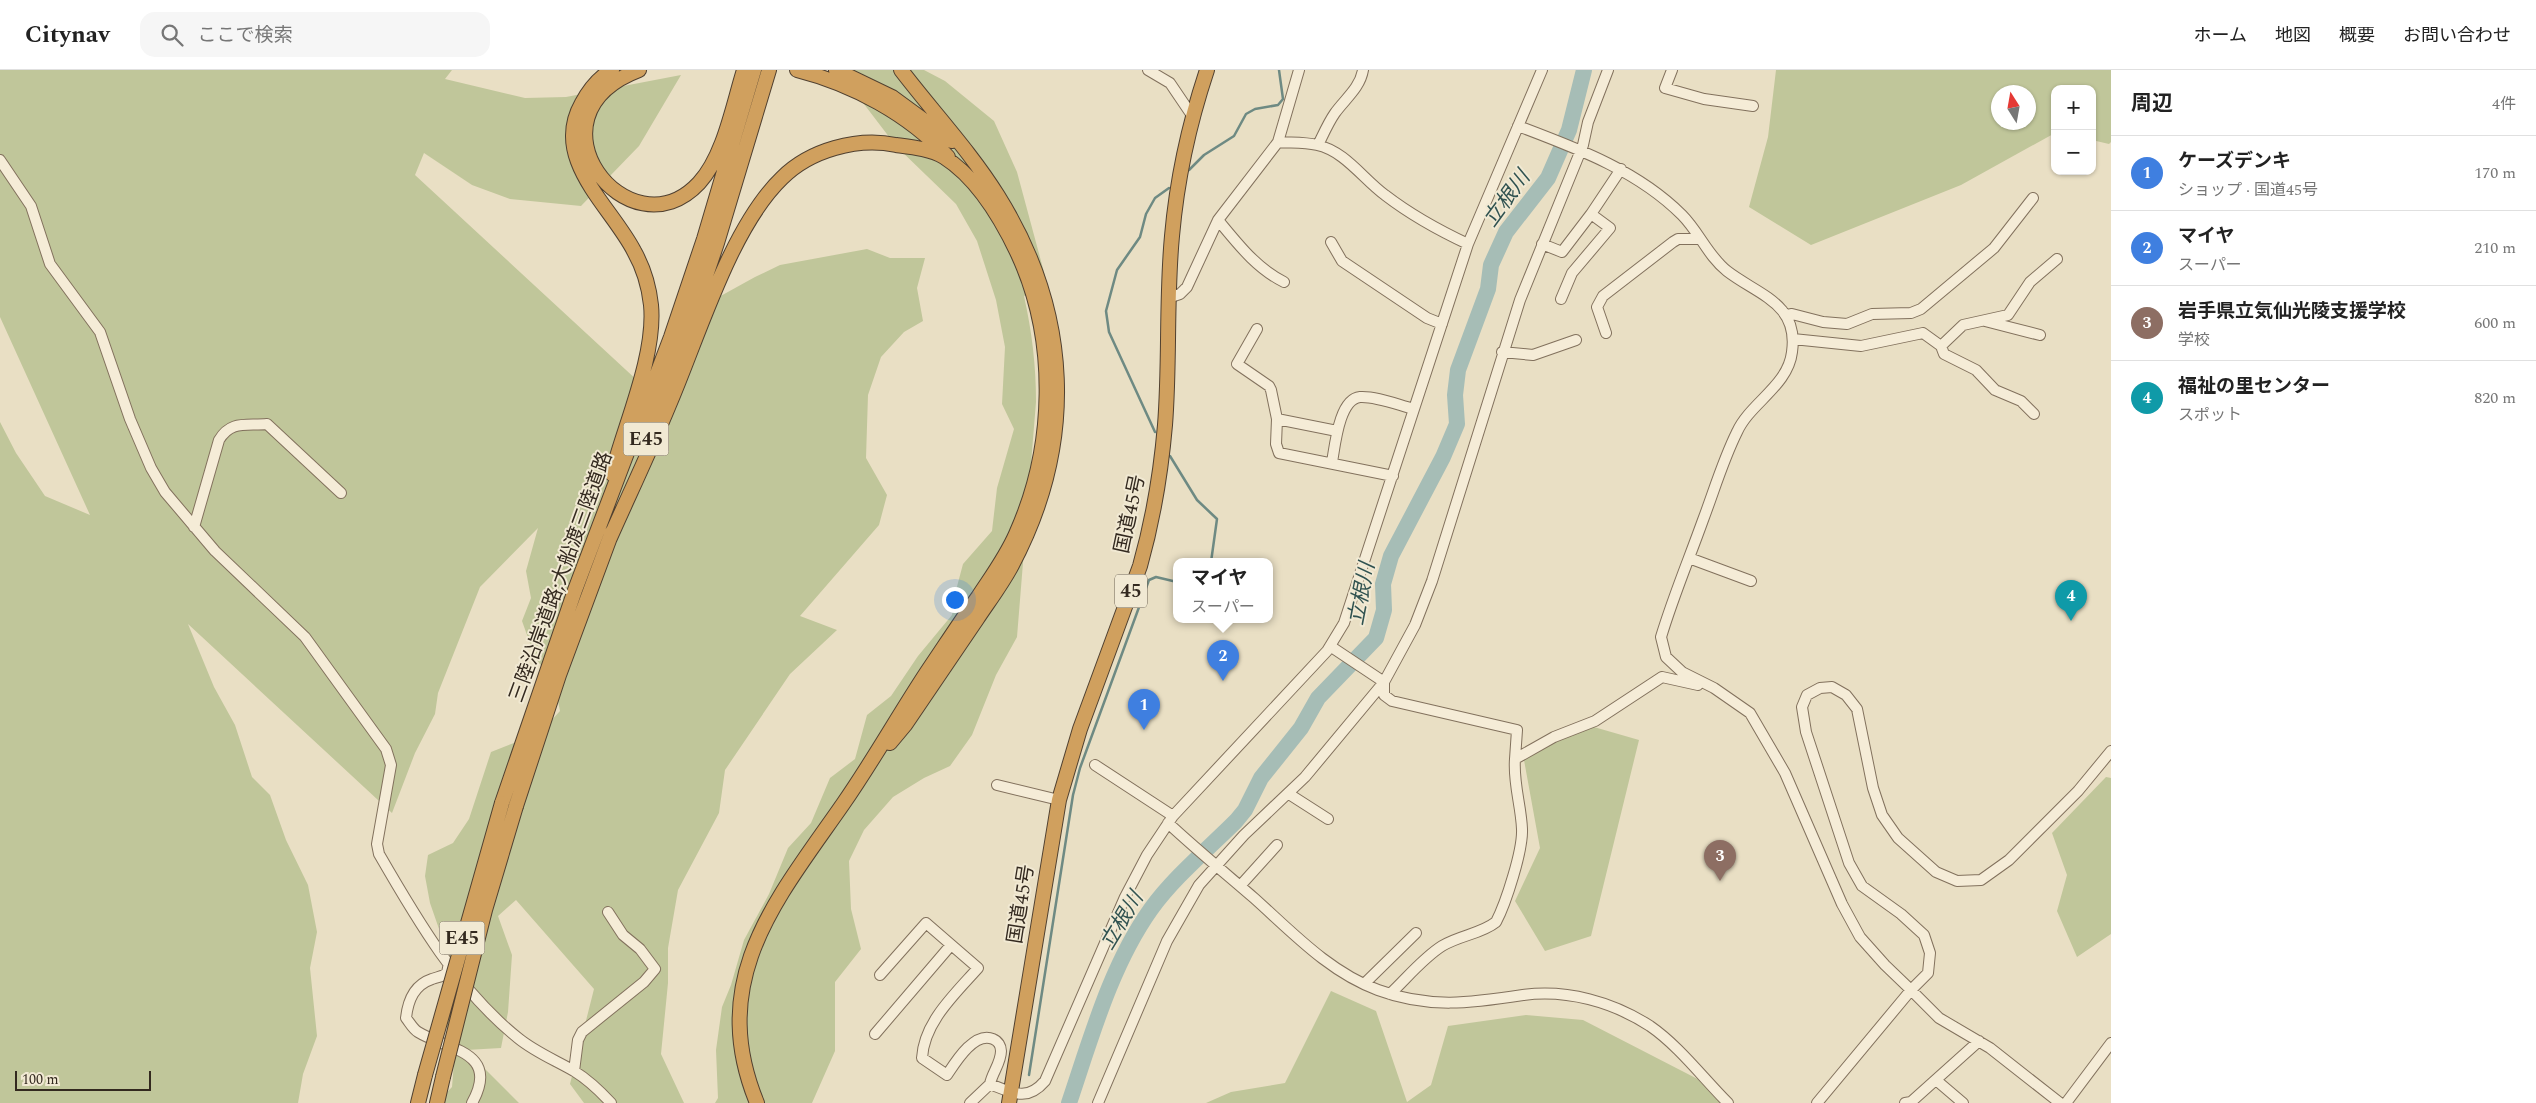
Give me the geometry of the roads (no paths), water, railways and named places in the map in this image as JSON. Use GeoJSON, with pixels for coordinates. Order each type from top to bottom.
{"type":"FeatureCollection","features":[{"type":"Feature","properties":{"kind":"highway"},"geometry":{"type":"LineString","coordinates":[[602,539],[619,447],[648,352],[651,306],[643,271],[634,250],[588,183],[575,152],[574,123],[577,111],[589,91],[612,70]]}},
{"type":"Feature","properties":{"kind":"highway"},"geometry":{"type":"LineString","coordinates":[[639,70],[611,85],[592,109],[586,129],[587,152],[597,174],[606,186],[628,198],[653,203],[666,202],[687,193],[699,183],[710,168],[719,151],[744,70]]}},
{"type":"Feature","properties":{"kind":"highway","name":"三陸沿岸道路;大船渡三陸道路"},"geometry":{"type":"LineString","coordinates":[[418,1103],[509,804],[559,675],[602,539],[672,337],[704,239],[754,70]]}},
{"type":"Feature","properties":{"kind":"highway","name":"三陸沿岸道路;大船渡三陸道路"},"geometry":{"type":"LineString","coordinates":[[602,539],[684,341],[717,243],[768,70]]}},
{"type":"Feature","properties":{"kind":"highway"},"geometry":{"type":"LineString","coordinates":[[757,1103],[744,1066],[741,1041],[743,983],[749,957],[758,934],[776,901],[874,760],[895,721],[996,571],[1015,537],[1031,496],[1044,436],[1046,373],[1035,300],[1012,241],[982,195],[924,133],[892,112],[850,89],[796,70]]}},
{"type":"Feature","properties":{"kind":"highway"},"geometry":{"type":"LineString","coordinates":[[836,70],[892,97],[975,162]]}},
{"type":"Feature","properties":{"kind":"highway"},"geometry":{"type":"LineString","coordinates":[[874,760],[905,725],[1011,567],[1042,498],[1056,437],[1057,373],[1042,288],[1017,228],[975,162],[901,70]]}},
{"type":"Feature","properties":{"kind":"highway","name":"国道45号"},"geometry":{"type":"LineString","coordinates":[[1011,1098],[1059,800],[1080,729],[1140,566],[1160,472],[1165,423],[1168,298],[1172,236],[1178,186],[1193,117],[1207,70]]}},
{"type":"Feature","properties":{"kind":"highway"},"geometry":{"type":"LineString","coordinates":[[602,539],[669,406],[729,262],[753,214],[786,174],[805,160],[824,152],[865,142],[886,142],[941,155],[962,173]]}},
{"type":"Feature","properties":{"kind":"highway","name":"三陸沿岸道路;大船渡三陸道路"},"geometry":{"type":"LineString","coordinates":[[437,1103],[509,804]]}},
{"type":"Feature","properties":{"kind":"street"},"geometry":{"type":"LineString","coordinates":[[1148,70],[1170,83]]}},
{"type":"Feature","properties":{"kind":"street"},"geometry":{"type":"LineString","coordinates":[[1161,70],[1193,117]]}},
{"type":"Feature","properties":{"kind":"street"},"geometry":{"type":"LineString","coordinates":[[1168,298],[1180,294],[1187,286],[1218,220],[1278,142],[1299,70]]}},
{"type":"Feature","properties":{"kind":"street"},"geometry":{"type":"LineString","coordinates":[[1318,145],[1336,112],[1347,100],[1362,76],[1363,70]]}},
{"type":"Feature","properties":{"kind":"street"},"geometry":{"type":"LineString","coordinates":[[990,1084],[1011,1098],[1038,1090],[1045,1081],[1125,897],[1147,855],[1170,820],[1330,646],[1350,609],[1468,244],[1542,70]]}},
{"type":"Feature","properties":{"kind":"street"},"geometry":{"type":"LineString","coordinates":[[1581,148],[1588,122],[1608,70]]}},
{"type":"Feature","properties":{"kind":"street"},"geometry":{"type":"LineString","coordinates":[[1098,1103],[1167,941],[1214,862],[1306,777],[1381,680],[1415,624],[1432,581],[1502,352],[1520,300],[1581,148],[1616,70]]}},
{"type":"Feature","properties":{"kind":"street"},"geometry":{"type":"LineString","coordinates":[[1672,70],[1665,88],[1704,99],[1753,106]]}},
{"type":"Feature","properties":{"kind":"street"},"geometry":{"type":"LineString","coordinates":[[1518,126],[1581,148],[1621,169],[1672,205],[1684,217],[1727,271],[1780,306],[1786,315],[1793,339],[1792,354],[1788,368],[1738,429],[1667,618],[1661,637],[1662,647],[1666,657],[1682,672],[1714,688],[1750,713],[1785,773],[1842,904],[1860,937],[1885,965],[1940,1018],[1979,1041],[2060,1103]]}},
{"type":"Feature","properties":{"kind":"street"},"geometry":{"type":"LineString","coordinates":[[1278,142],[1318,145],[1353,166],[1383,194],[1431,228],[1468,244]]}},
{"type":"Feature","properties":{"kind":"street"},"geometry":{"type":"LineString","coordinates":[[0,160],[31,206],[50,264],[100,332],[130,419],[151,468],[165,492],[234,570],[305,637],[386,748],[391,765],[378,834],[379,854],[420,925],[488,1011],[504,1026],[520,1040],[550,1059],[574,1071],[611,1103]]}},
{"type":"Feature","properties":{"kind":"street"},"geometry":{"type":"LineString","coordinates":[[1542,244],[1562,252],[1591,214],[1621,169]]}},
{"type":"Feature","properties":{"kind":"street"},"geometry":{"type":"LineString","coordinates":[[1786,315],[1792,314],[1823,322],[1847,324],[1872,314],[1911,313],[1921,310],[1994,248],[2033,198]]}},
{"type":"Feature","properties":{"kind":"street"},"geometry":{"type":"LineString","coordinates":[[1561,298],[1572,273],[1610,228],[1591,214]]}},
{"type":"Feature","properties":{"kind":"street"},"geometry":{"type":"LineString","coordinates":[[1218,220],[1248,257],[1266,273],[1284,282]]}},
{"type":"Feature","properties":{"kind":"street"},"geometry":{"type":"LineString","coordinates":[[1606,333],[1597,307],[1603,296],[1678,239],[1700,239]]}},
{"type":"Feature","properties":{"kind":"street"},"geometry":{"type":"LineString","coordinates":[[1330,242],[1342,261],[1427,318],[1442,324]]}},
{"type":"Feature","properties":{"kind":"street"},"geometry":{"type":"LineString","coordinates":[[1941,346],[1963,325],[2008,315],[2030,282],[2057,259]]}},
{"type":"Feature","properties":{"kind":"street"},"geometry":{"type":"LineString","coordinates":[[1982,320],[2002,327],[2040,335]]}},
{"type":"Feature","properties":{"kind":"street"},"geometry":{"type":"LineString","coordinates":[[1257,329],[1237,364],[1269,386],[1277,419],[1276,444],[1279,453],[1332,462],[1393,476]]}},
{"type":"Feature","properties":{"kind":"street"},"geometry":{"type":"LineString","coordinates":[[1793,339],[1861,346],[1923,333],[1941,346],[1944,354],[1964,362],[1976,370],[1995,390],[2021,402],[2034,414]]}},
{"type":"Feature","properties":{"kind":"street"},"geometry":{"type":"LineString","coordinates":[[1502,352],[1534,355],[1576,340]]}},
{"type":"Feature","properties":{"kind":"street"},"geometry":{"type":"LineString","coordinates":[[1332,462],[1337,431],[1345,408],[1357,397],[1414,409]]}},
{"type":"Feature","properties":{"kind":"street"},"geometry":{"type":"LineString","coordinates":[[1277,419],[1337,431]]}},
{"type":"Feature","properties":{"kind":"street"},"geometry":{"type":"LineString","coordinates":[[194,527],[219,440],[225,430],[233,425],[267,424],[341,493]]}},
{"type":"Feature","properties":{"kind":"street"},"geometry":{"type":"LineString","coordinates":[[1689,558],[1751,581]]}},
{"type":"Feature","properties":{"kind":"street"},"geometry":{"type":"LineString","coordinates":[[1330,646],[1381,680],[1384,695],[1392,701],[1517,730],[1515,786],[1522,827],[1522,841],[1496,922],[1487,929],[1464,934],[1443,946],[1390,994]]}},
{"type":"Feature","properties":{"kind":"street"},"geometry":{"type":"LineString","coordinates":[[1515,759],[1554,737],[1595,721],[1662,677],[1714,688]]}},
{"type":"Feature","properties":{"kind":"street"},"geometry":{"type":"LineString","coordinates":[[1817,1103],[1911,990],[1928,973],[1930,953],[1924,935],[1901,914],[1862,886],[1848,863],[1806,732],[1802,707],[1807,695],[1820,688],[1832,687],[1846,695],[1857,709],[1873,788],[1882,815],[1904,844],[1936,872],[1957,881],[1981,880],[2009,860],[2078,791],[2111,751]]}},
{"type":"Feature","properties":{"kind":"street"},"geometry":{"type":"LineString","coordinates":[[1095,765],[1170,820],[1176,831],[1214,862],[1317,955],[1364,984],[1390,994],[1441,1004],[1553,994],[1600,1002],[1623,1011],[1651,1027],[1674,1047],[1728,1103]]}},
{"type":"Feature","properties":{"kind":"street"},"geometry":{"type":"LineString","coordinates":[[997,785],[1059,800]]}},
{"type":"Feature","properties":{"kind":"street"},"geometry":{"type":"LineString","coordinates":[[1289,794],[1328,819]]}},
{"type":"Feature","properties":{"kind":"street"},"geometry":{"type":"LineString","coordinates":[[1240,886],[1277,845]]}},
{"type":"Feature","properties":{"kind":"street"},"geometry":{"type":"LineString","coordinates":[[574,1071],[578,1040],[582,1032],[644,982],[655,969],[640,949],[623,935],[608,912]]}},
{"type":"Feature","properties":{"kind":"street"},"geometry":{"type":"LineString","coordinates":[[880,975],[926,923],[978,968],[939,1013],[927,1034],[922,1058],[947,1075],[971,1045],[990,1038],[996,1040],[1000,1045],[1001,1053],[990,1084],[970,1103]]}},
{"type":"Feature","properties":{"kind":"street"},"geometry":{"type":"LineString","coordinates":[[1364,984],[1416,933]]}},
{"type":"Feature","properties":{"kind":"street"},"geometry":{"type":"LineString","coordinates":[[875,1034],[951,945]]}},
{"type":"Feature","properties":{"kind":"street"},"geometry":{"type":"LineString","coordinates":[[450,963],[447,973],[423,982],[414,992],[407,1006],[406,1018],[419,1032],[464,1051],[473,1059],[479,1074],[480,1084],[472,1103]]}},
{"type":"Feature","properties":{"kind":"street"},"geometry":{"type":"LineString","coordinates":[[1905,1103],[1911,1102],[1979,1041]]}},
{"type":"Feature","properties":{"kind":"street"},"geometry":{"type":"LineString","coordinates":[[2066,1103],[2111,1042]]}},
{"type":"Feature","properties":{"kind":"street"},"geometry":{"type":"LineString","coordinates":[[1936,1080],[1963,1103]]}},
{"type":"Feature","properties":{"kind":"waterway"},"geometry":{"type":"LineString","coordinates":[[1189,170],[1204,155],[1234,136],[1246,114],[1255,109],[1278,105],[1283,99],[1279,70]]}},
{"type":"Feature","properties":{"kind":"waterway","name":"立根川"},"geometry":{"type":"LineString","coordinates":[[1069,1103],[1113,978],[1124,954],[1151,909],[1181,874],[1236,821],[1245,810],[1261,778],[1301,728],[1318,698],[1376,638],[1384,610],[1383,584],[1391,556],[1443,457],[1457,424],[1455,395],[1458,370],[1488,289],[1491,265],[1506,232],[1548,178],[1569,130],[1584,70]]}},
{"type":"Feature","properties":{"kind":"waterway"},"geometry":{"type":"LineString","coordinates":[[1155,432],[1109,332],[1106,311],[1117,270],[1140,237],[1146,214],[1155,198],[1169,188]]}},
{"type":"Feature","properties":{"kind":"waterway"},"geometry":{"type":"LineString","coordinates":[[1170,456],[1197,500],[1217,519],[1212,558]]}},
{"type":"Feature","properties":{"kind":"waterway"},"geometry":{"type":"LineString","coordinates":[[1029,1075],[1073,795],[1080,768],[1149,580],[1156,577],[1173,581]]}},
{"type":"Feature","properties":{"kind":"place","name":"福祉の里センター"},"geometry":{"type":"Point","coordinates":[2071,621]}},
{"type":"Feature","properties":{"kind":"place","name":"マイヤ"},"geometry":{"type":"Point","coordinates":[1223,681]}},
{"type":"Feature","properties":{"kind":"place","name":"ケーズデンキ"},"geometry":{"type":"Point","coordinates":[1144,730]}},
{"type":"Feature","properties":{"kind":"place","name":"岩手県立気仙光陵支援学校"},"geometry":{"type":"Point","coordinates":[1720,881]}}]}
